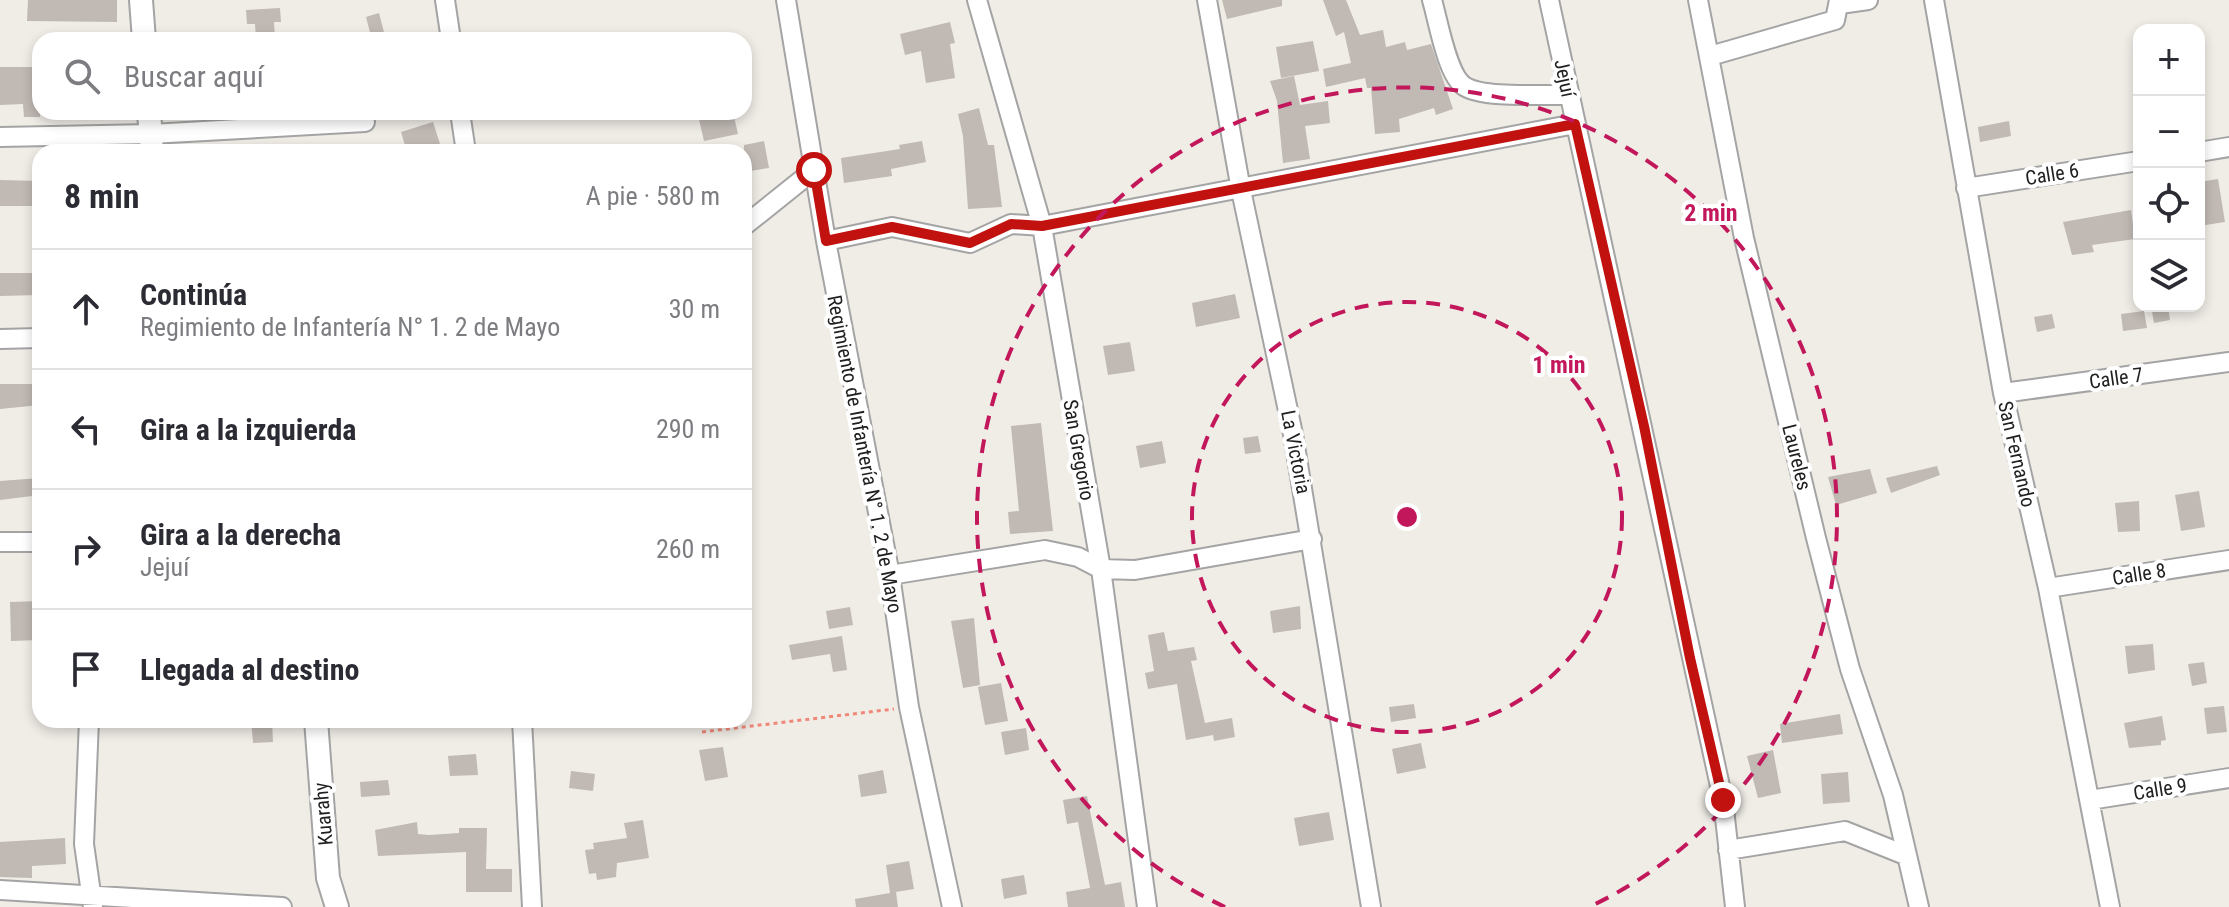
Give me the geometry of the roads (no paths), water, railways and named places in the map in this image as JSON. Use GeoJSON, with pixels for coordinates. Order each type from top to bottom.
{"type":"FeatureCollection","features":[{"type":"Feature","properties":{"kind":"street"},"geometry":{"type":"LineString","coordinates":[[141,0],[143,32]]}},
{"type":"Feature","properties":{"kind":"street"},"geometry":{"type":"LineString","coordinates":[[445,0],[450,32]]}},
{"type":"Feature","properties":{"kind":"street","name":"Regimiento de Infantería N° 1. 2 de Mayo"},"geometry":{"type":"LineString","coordinates":[[786,0],[826,241],[890,575],[909,707],[952,907]]}},
{"type":"Feature","properties":{"kind":"street","name":"San Gregorio"},"geometry":{"type":"LineString","coordinates":[[977,0],[1042,226],[1101,569],[1147,907]]}},
{"type":"Feature","properties":{"kind":"street","name":"La Victoria"},"geometry":{"type":"LineString","coordinates":[[1207,0],[1241,190],[1312,539],[1371,907]]}},
{"type":"Feature","properties":{"kind":"street"},"geometry":{"type":"LineString","coordinates":[[1432,0],[1451,69],[1463,86],[1483,92],[1569,95]]}},
{"type":"Feature","properties":{"kind":"street","name":"Jejuí"},"geometry":{"type":"LineString","coordinates":[[1549,0],[1723,800],[1735,907]]}},
{"type":"Feature","properties":{"kind":"street","name":"Laureles"},"geometry":{"type":"LineString","coordinates":[[1698,0],[1744,238],[1813,523],[1850,669],[1893,795],[1919,907]]}},
{"type":"Feature","properties":{"kind":"street"},"geometry":{"type":"LineString","coordinates":[[1710,56],[1838,8],[1868,0]]}},
{"type":"Feature","properties":{"kind":"street","name":"San Fernando"},"geometry":{"type":"LineString","coordinates":[[1934,0],[2003,393],[2048,588],[2110,907]]}},
{"type":"Feature","properties":{"kind":"street"},"geometry":{"type":"LineString","coordinates":[[461,120],[465,144]]}},
{"type":"Feature","properties":{"kind":"street"},"geometry":{"type":"LineString","coordinates":[[0,137],[365,122]]}},
{"type":"Feature","properties":{"kind":"street"},"geometry":{"type":"LineString","coordinates":[[826,241],[892,227],[970,243],[1011,224],[1042,226],[1575,124]]}},
{"type":"Feature","properties":{"kind":"street"},"geometry":{"type":"LineString","coordinates":[[2205,151],[2229,147]]}},
{"type":"Feature","properties":{"kind":"street","name":"Calle 6"},"geometry":{"type":"LineString","coordinates":[[1966,188],[2133,162]]}},
{"type":"Feature","properties":{"kind":"street"},"geometry":{"type":"LineString","coordinates":[[752,220],[814,170]]}},
{"type":"Feature","properties":{"kind":"street"},"geometry":{"type":"LineString","coordinates":[[0,339],[32,338]]}},
{"type":"Feature","properties":{"kind":"street","name":"Calle 7"},"geometry":{"type":"LineString","coordinates":[[2003,393],[2229,362]]}},
{"type":"Feature","properties":{"kind":"street"},"geometry":{"type":"LineString","coordinates":[[890,575],[1045,550],[1078,557],[1101,569],[1135,570],[1312,539]]}},
{"type":"Feature","properties":{"kind":"street"},"geometry":{"type":"LineString","coordinates":[[0,542],[32,542]]}},
{"type":"Feature","properties":{"kind":"street","name":"Calle 8"},"geometry":{"type":"LineString","coordinates":[[2048,588],[2229,560]]}},
{"type":"Feature","properties":{"kind":"street"},"geometry":{"type":"LineString","coordinates":[[89,728],[84,844],[92,900]]}},
{"type":"Feature","properties":{"kind":"street","name":"Kuarahy"},"geometry":{"type":"LineString","coordinates":[[317,728],[328,878],[337,907]]}},
{"type":"Feature","properties":{"kind":"street"},"geometry":{"type":"LineString","coordinates":[[522,728],[532,907]]}},
{"type":"Feature","properties":{"kind":"street","name":"Calle 9"},"geometry":{"type":"LineString","coordinates":[[2090,800],[2229,778]]}},
{"type":"Feature","properties":{"kind":"street"},"geometry":{"type":"LineString","coordinates":[[1728,850],[1845,831],[1905,855]]}},
{"type":"Feature","properties":{"kind":"street"},"geometry":{"type":"LineString","coordinates":[[0,890],[92,900],[282,907]]}}]}
